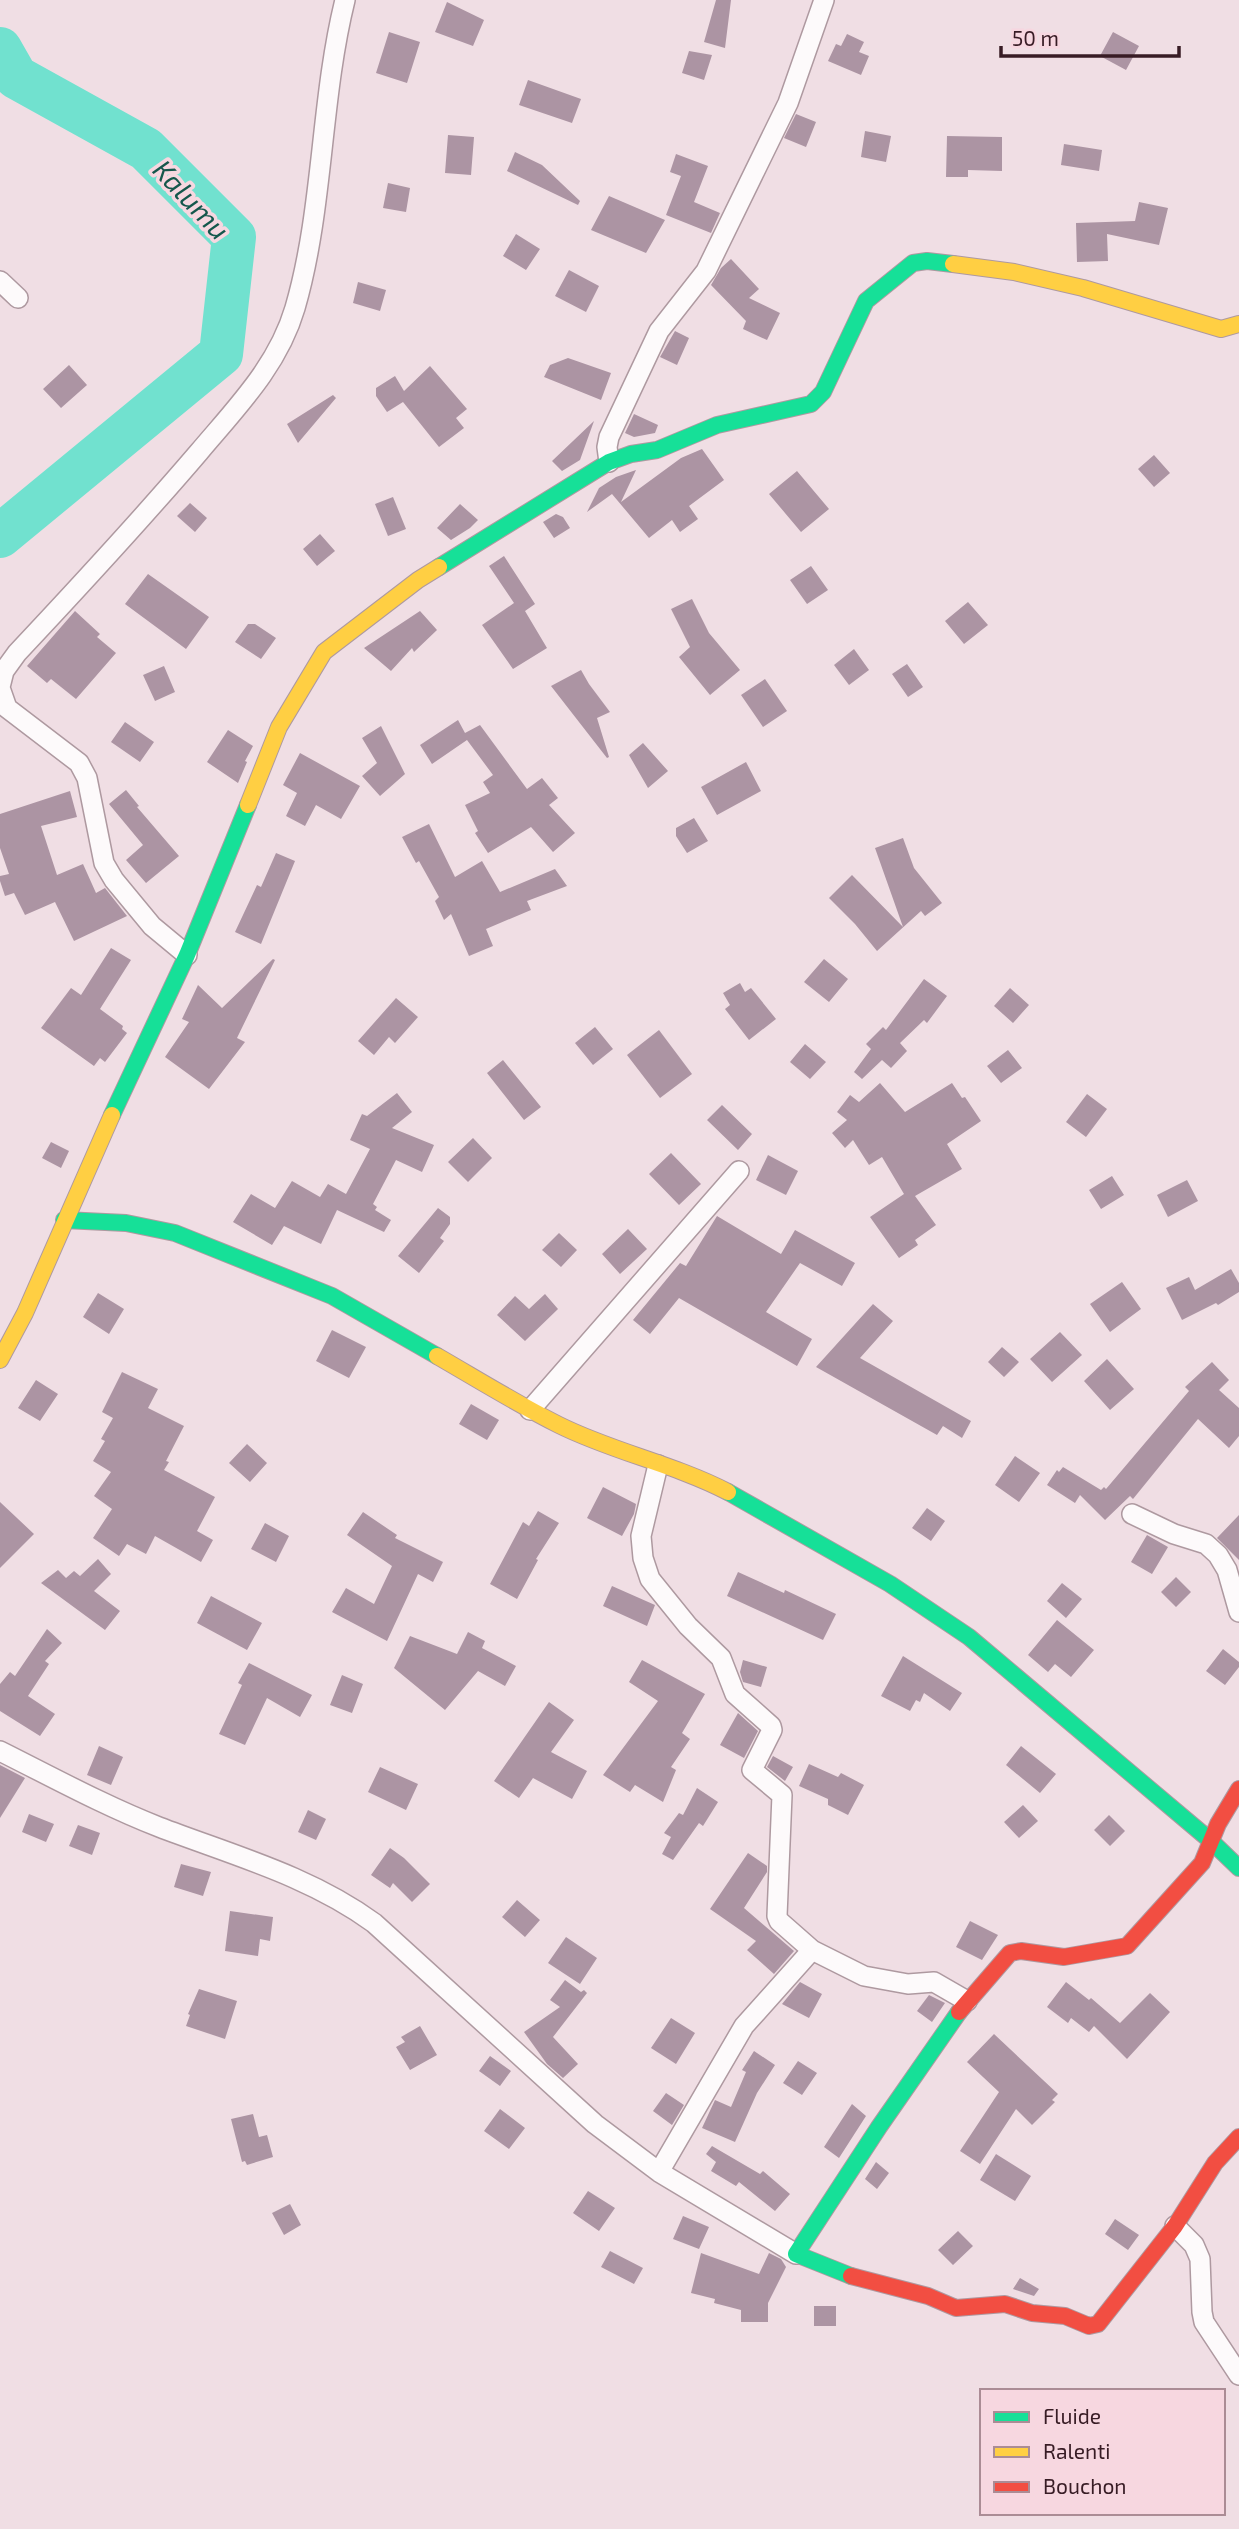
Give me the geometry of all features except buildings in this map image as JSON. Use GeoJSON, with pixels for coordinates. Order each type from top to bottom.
{"type":"FeatureCollection","features":[{"type":"Feature","properties":{"kind":"street"},"geometry":{"type":"LineString","coordinates":[[187,955],[152,926],[114,880],[104,863],[88,778],[79,763],[7,708],[0,688],[4,671],[17,653],[146,514],[263,376],[279,348],[294,311],[305,267],[335,44],[345,0]]}},
{"type":"Feature","properties":{"kind":"street"},"geometry":{"type":"LineString","coordinates":[[609,462],[609,437],[659,331],[706,271],[788,103],[824,0]]}},
{"type":"Feature","properties":{"kind":"street"},"geometry":{"type":"LineString","coordinates":[[0,1360],[25,1313],[121,1092],[187,955],[279,727],[324,652],[418,580],[609,462],[631,454],[657,450],[717,425],[811,404],[823,392],[866,301],[913,263],[944,262],[1014,272],[1091,290],[1212,327],[1239,324]]}},
{"type":"Feature","properties":{"kind":"street"},"geometry":{"type":"LineString","coordinates":[[0,281],[18,299]]}},
{"type":"Feature","properties":{"kind":"street"},"geometry":{"type":"LineString","coordinates":[[530,1410],[739,1171]]}},
{"type":"Feature","properties":{"kind":"street"},"geometry":{"type":"LineString","coordinates":[[64,1220],[126,1223],[175,1233],[296,1280],[331,1296],[559,1425],[658,1465],[694,1476],[726,1491],[890,1584],[957,1630],[1037,1692],[1239,1868]]}},
{"type":"Feature","properties":{"kind":"street"},"geometry":{"type":"LineString","coordinates":[[658,1465],[641,1536],[643,1558],[650,1579],[688,1626],[721,1658],[735,1694],[771,1726],[772,1730],[752,1770],[782,1795],[776,1912],[779,1921],[812,1950],[864,1976],[908,1984],[934,1982],[967,2001]]}},
{"type":"Feature","properties":{"kind":"street"},"geometry":{"type":"LineString","coordinates":[[1132,1514],[1174,1534],[1206,1544],[1218,1555],[1227,1570],[1239,1612]]}},
{"type":"Feature","properties":{"kind":"street"},"geometry":{"type":"LineString","coordinates":[[0,1751],[124,1812],[263,1864],[358,1912],[575,2108],[659,2172],[796,2254],[855,2278],[928,2296],[956,2308],[1005,2304],[1032,2313],[1065,2316],[1089,2326],[1098,2324],[1175,2226],[1206,2175],[1239,2137]]}},
{"type":"Feature","properties":{"kind":"street"},"geometry":{"type":"LineString","coordinates":[[796,2254],[879,2127],[967,2001],[1010,1953],[1021,1951],[1064,1957],[1118,1950],[1127,1946],[1202,1863],[1222,1817],[1239,1789]]}},
{"type":"Feature","properties":{"kind":"street"},"geometry":{"type":"LineString","coordinates":[[659,2172],[744,2026],[812,1950]]}},
{"type":"Feature","properties":{"kind":"street"},"geometry":{"type":"LineString","coordinates":[[1175,2226],[1198,2252],[1205,2322],[1239,2375]]}},
{"type":"Feature","properties":{"kind":"waterway","name":"Kalumu"},"geometry":{"type":"LineString","coordinates":[[0,49],[16,77],[146,149],[234,237],[221,354],[0,536]]}},
{"type":"Feature","properties":{"kind":"traffic: fast"},"geometry":{"type":"LineString","coordinates":[[439,567],[609,462],[631,454],[657,450],[717,425],[811,404],[823,392],[866,301],[913,263],[927,261],[953,264]]}},
{"type":"Feature","properties":{"kind":"traffic: fast"},"geometry":{"type":"LineString","coordinates":[[112,1115],[187,955],[248,805]]}},
{"type":"Feature","properties":{"kind":"traffic: fast"},"geometry":{"type":"LineString","coordinates":[[64,1220],[126,1223],[175,1233],[332,1296],[437,1356]]}},
{"type":"Feature","properties":{"kind":"traffic: fast"},"geometry":{"type":"LineString","coordinates":[[728,1492],[890,1584],[969,1637],[1211,1841],[1239,1868]]}},
{"type":"Feature","properties":{"kind":"traffic: fast"},"geometry":{"type":"LineString","coordinates":[[851,2276],[796,2254],[879,2127],[959,2012]]}},
{"type":"Feature","properties":{"kind":"traffic: slow"},"geometry":{"type":"LineString","coordinates":[[953,264],[1014,272],[1083,288],[1221,329],[1239,324]]}},
{"type":"Feature","properties":{"kind":"traffic: slow"},"geometry":{"type":"LineString","coordinates":[[248,805],[279,727],[324,652],[439,567]]}},
{"type":"Feature","properties":{"kind":"traffic: slow"},"geometry":{"type":"LineString","coordinates":[[0,1360],[25,1313],[112,1115]]}},
{"type":"Feature","properties":{"kind":"traffic: slow"},"geometry":{"type":"LineString","coordinates":[[437,1356],[559,1425],[728,1492]]}},
{"type":"Feature","properties":{"kind":"traffic: jam"},"geometry":{"type":"LineString","coordinates":[[959,2012],[1010,1953],[1021,1951],[1064,1957],[1127,1946],[1202,1863],[1218,1824],[1239,1789]]}},
{"type":"Feature","properties":{"kind":"traffic: jam"},"geometry":{"type":"LineString","coordinates":[[851,2276],[928,2296],[956,2308],[1005,2304],[1032,2313],[1065,2316],[1089,2326],[1098,2324],[1175,2226],[1215,2163],[1239,2137]]}}]}
